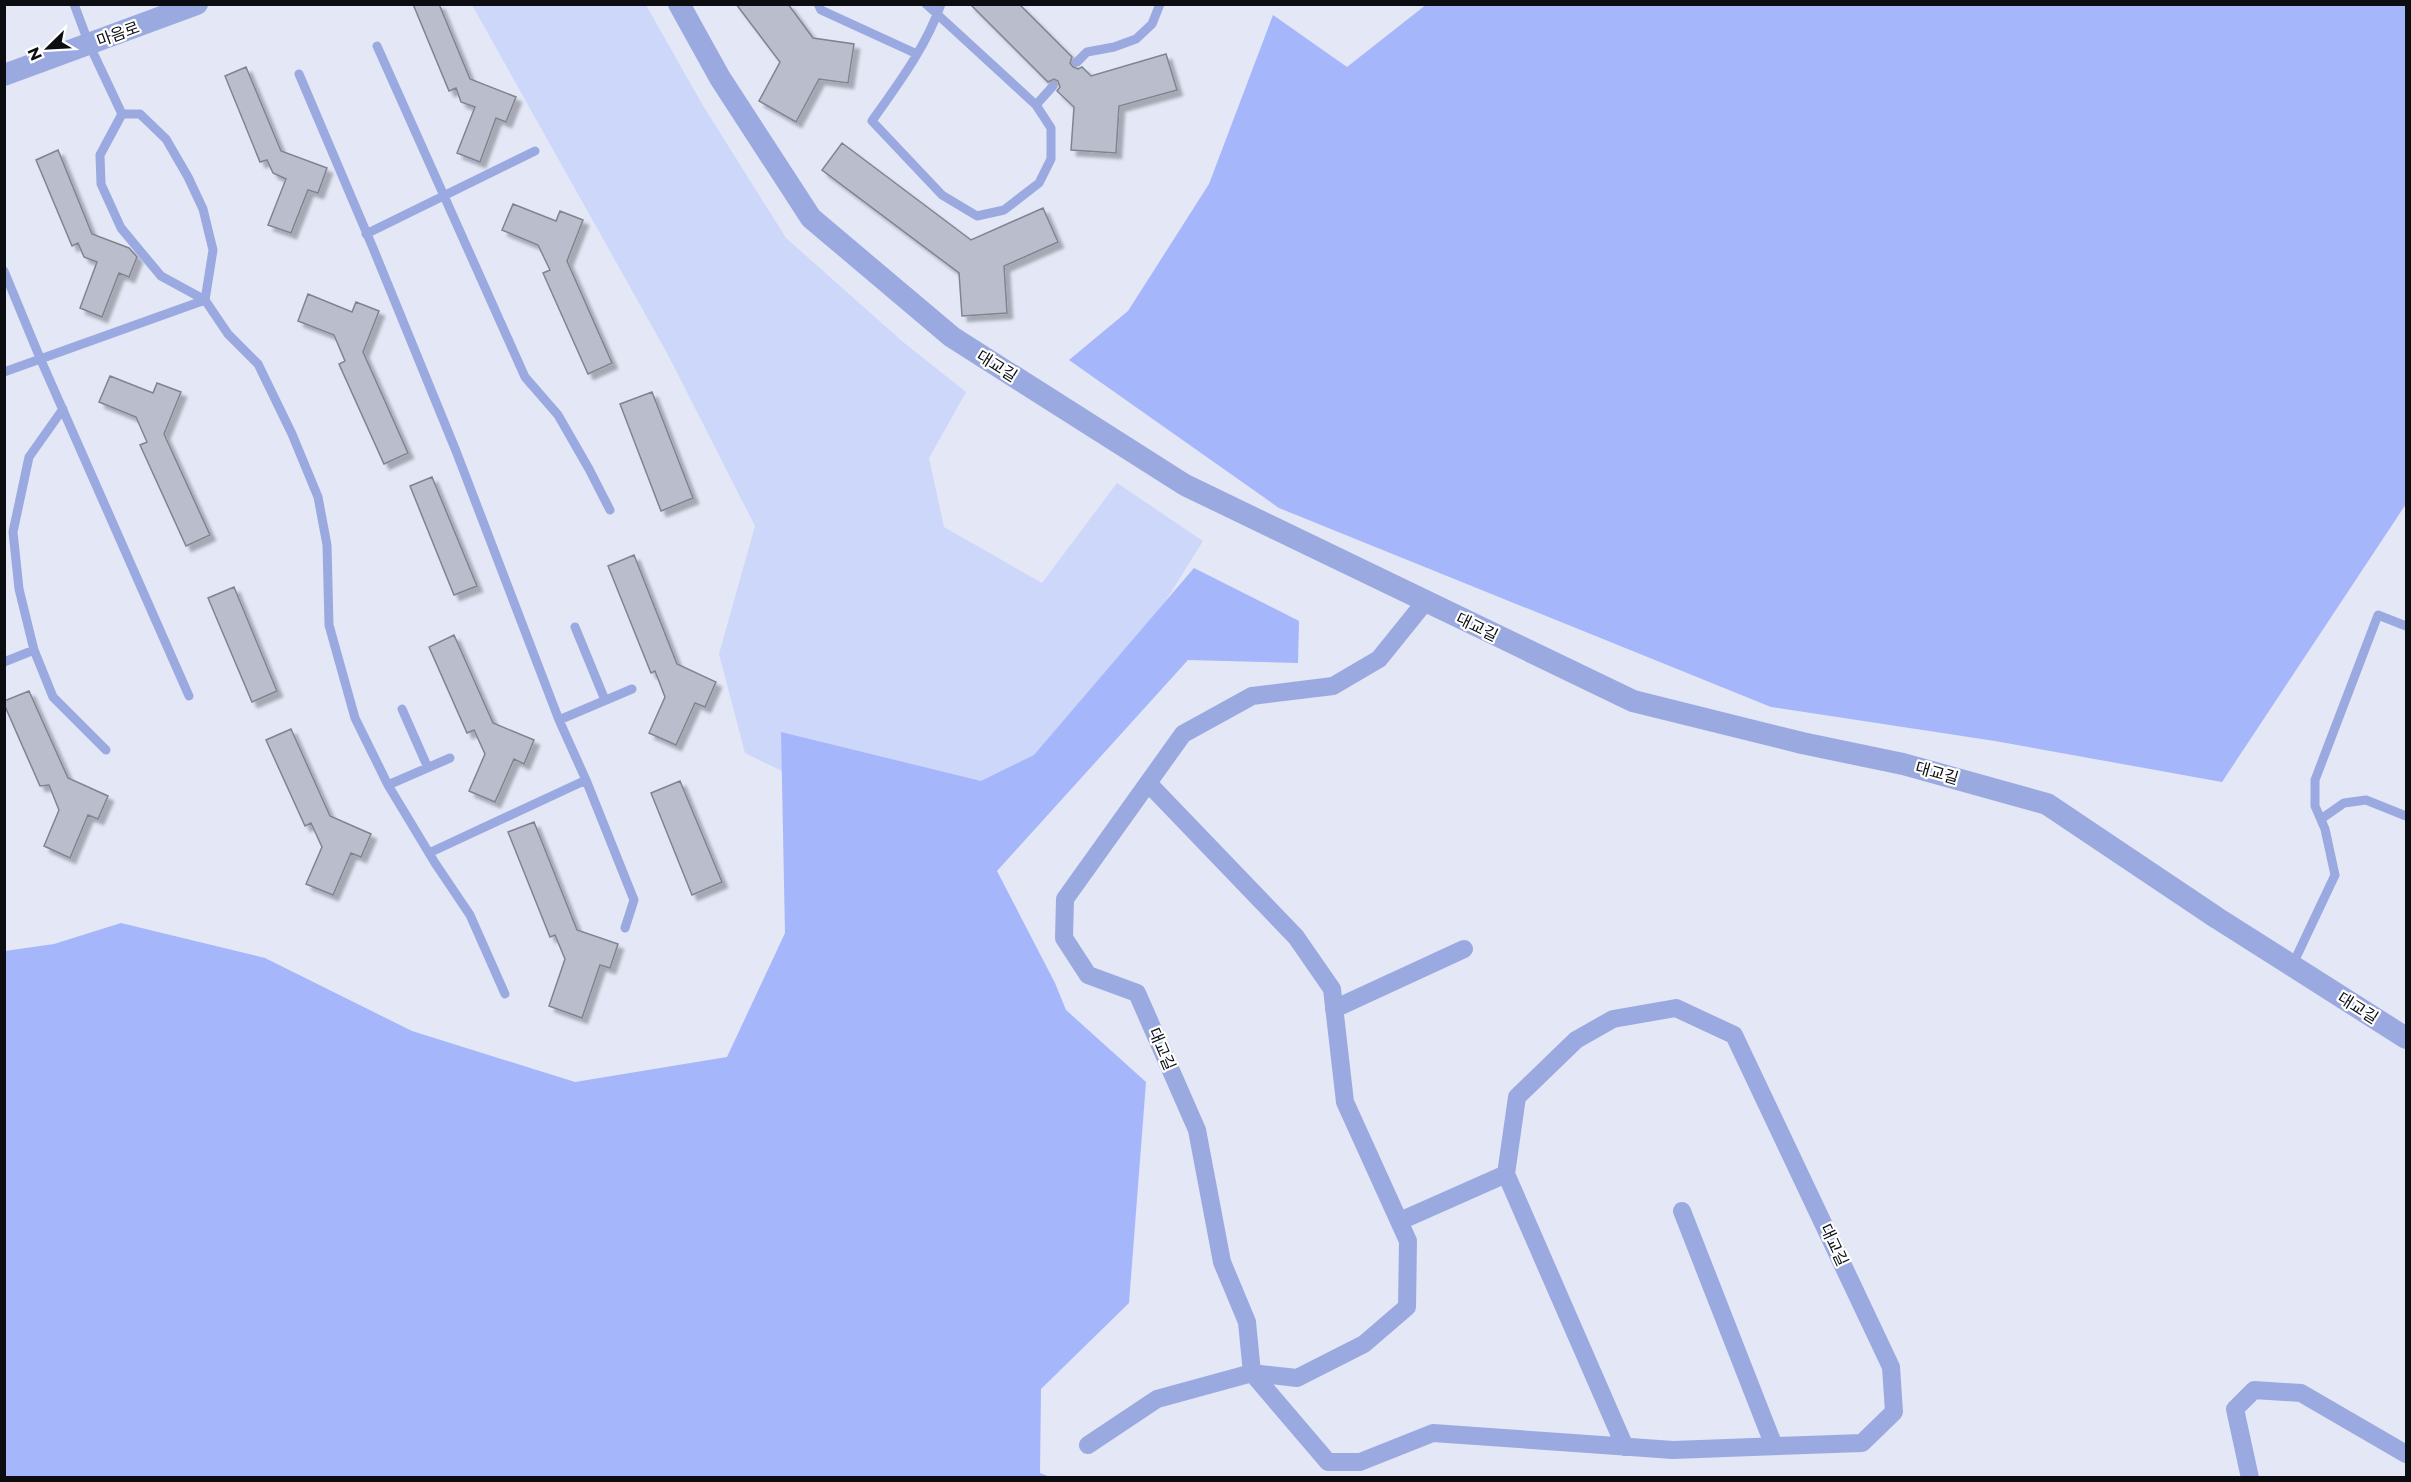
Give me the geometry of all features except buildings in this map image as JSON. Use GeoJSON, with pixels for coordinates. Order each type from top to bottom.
{"type":"FeatureCollection","features":[{"type":"Feature","properties":{"kind":"street","name":"마음로"},"geometry":{"type":"LineString","coordinates":[[4,75],[197,4]]}},
{"type":"Feature","properties":{"kind":"street","name":"대교길"},"geometry":{"type":"LineString","coordinates":[[679,4],[720,78],[811,218],[952,337],[1185,485],[1633,701],[1802,743],[1903,764],[2047,804],[2292,966],[2406,1038]]}},
{"type":"Feature","properties":{"kind":"street","name":"대교길"},"geometry":{"type":"LineString","coordinates":[[1425,602],[1379,660],[1333,686],[1252,696],[1183,734],[1065,899],[1064,938],[1088,975],[1137,993],[1197,1131],[1222,1262],[1247,1322],[1252,1374],[1328,1462],[1360,1462],[1433,1433],[1673,1450],[1862,1443],[1894,1412],[1891,1367],[1734,1035],[1676,1008],[1613,1019],[1576,1040],[1517,1097],[1506,1174]]}},
{"type":"Feature","properties":{"kind":"street"},"geometry":{"type":"LineString","coordinates":[[1088,1445],[1157,1399],[1252,1374],[1297,1378],[1364,1344],[1407,1307],[1408,1241],[1345,1102],[1332,989],[1296,938],[1148,783]]}},
{"type":"Feature","properties":{"kind":"street"},"geometry":{"type":"LineString","coordinates":[[1334,1009],[1464,949]]}},
{"type":"Feature","properties":{"kind":"street"},"geometry":{"type":"LineString","coordinates":[[1400,1221],[1506,1174],[1625,1447]]}},
{"type":"Feature","properties":{"kind":"street"},"geometry":{"type":"LineString","coordinates":[[1682,1212],[1774,1446]]}},
{"type":"Feature","properties":{"kind":"street"},"geometry":{"type":"LineString","coordinates":[[2250,1478],[2235,1409],[2254,1390],[2301,1393],[2406,1454]]}},
{"type":"Feature","properties":{"kind":"lane"},"geometry":{"type":"LineString","coordinates":[[74,4],[89,44],[122,114]]}},
{"type":"Feature","properties":{"kind":"lane"},"geometry":{"type":"LineString","coordinates":[[818,4],[821,10],[917,54]]}},
{"type":"Feature","properties":{"kind":"lane"},"geometry":{"type":"LineString","coordinates":[[926,4],[938,15],[1036,105],[1051,128],[1052,159],[1039,183],[1005,210],[977,216],[942,195],[872,121],[900,83],[933,28],[938,15],[941,4]]}},
{"type":"Feature","properties":{"kind":"lane"},"geometry":{"type":"LineString","coordinates":[[1077,62],[1087,52],[1114,47],[1136,39],[1152,24],[1160,4]]}},
{"type":"Feature","properties":{"kind":"lane"},"geometry":{"type":"LineString","coordinates":[[377,46],[525,377],[558,415],[590,469],[610,510]]}},
{"type":"Feature","properties":{"kind":"lane"},"geometry":{"type":"LineString","coordinates":[[299,74],[456,451],[559,720],[586,780],[634,900],[626,927]]}},
{"type":"Feature","properties":{"kind":"lane"},"geometry":{"type":"LineString","coordinates":[[1036,105],[1053,86]]}},
{"type":"Feature","properties":{"kind":"lane"},"geometry":{"type":"LineString","coordinates":[[122,114],[100,155],[101,184],[122,228],[161,276],[205,300],[228,334],[258,364],[292,434],[318,497],[327,545],[328,625],[355,718],[388,785],[470,915],[506,994]]}},
{"type":"Feature","properties":{"kind":"lane"},"geometry":{"type":"LineString","coordinates":[[122,114],[140,114],[166,139],[202,209],[213,250],[205,300]]}},
{"type":"Feature","properties":{"kind":"lane"},"geometry":{"type":"LineString","coordinates":[[366,234],[535,151]]}},
{"type":"Feature","properties":{"kind":"lane"},"geometry":{"type":"LineString","coordinates":[[4,271],[189,696]]}},
{"type":"Feature","properties":{"kind":"lane"},"geometry":{"type":"LineString","coordinates":[[4,372],[205,300]]}},
{"type":"Feature","properties":{"kind":"lane"},"geometry":{"type":"LineString","coordinates":[[63,409],[29,457],[13,532],[19,589],[34,650],[52,697],[106,750]]}},
{"type":"Feature","properties":{"kind":"lane"},"geometry":{"type":"LineString","coordinates":[[2292,966],[2334,875],[2321,819],[2315,806],[2315,780],[2378,615],[2406,626]]}},
{"type":"Feature","properties":{"kind":"lane"},"geometry":{"type":"LineString","coordinates":[[575,627],[605,700]]}},
{"type":"Feature","properties":{"kind":"lane"},"geometry":{"type":"LineString","coordinates":[[4,662],[34,650]]}},
{"type":"Feature","properties":{"kind":"lane"},"geometry":{"type":"LineString","coordinates":[[559,720],[632,689]]}},
{"type":"Feature","properties":{"kind":"lane"},"geometry":{"type":"LineString","coordinates":[[402,709],[428,768]]}},
{"type":"Feature","properties":{"kind":"lane"},"geometry":{"type":"LineString","coordinates":[[388,785],[450,758]]}},
{"type":"Feature","properties":{"kind":"lane"},"geometry":{"type":"LineString","coordinates":[[429,853],[586,780]]}},
{"type":"Feature","properties":{"kind":"lane"},"geometry":{"type":"LineString","coordinates":[[2321,819],[2344,803],[2366,800],[2406,816]]}},
{"type":"Feature","properties":{"kind":"shaded area"},"geometry":{"type":"Polygon","coordinates":[[[1427,4],[2406,5],[2406,504],[2222,782],[1995,741],[1771,707],[1279,508],[1069,360],[1128,311],[1209,184],[1273,15],[1347,67],[1427,4]]]}},
{"type":"Feature","properties":{"kind":"shaded area"},"geometry":{"type":"Polygon","coordinates":[[[472,5],[646,5],[702,104],[786,238],[903,342],[966,392],[929,458],[944,527],[1042,583],[1117,483],[1203,541],[1084,732],[998,813],[841,800],[745,753],[719,654],[755,526],[667,353],[472,5]]]}},
{"type":"Feature","properties":{"kind":"shaded area"},"geometry":{"type":"Polygon","coordinates":[[[1194,568],[1299,621],[1298,663],[1188,660],[997,871],[1055,983],[1066,1010],[1146,1082],[1129,1303],[1041,1389],[1040,1473],[1050,1477],[5,1477],[5,951],[54,944],[121,923],[265,958],[412,1031],[575,1082],[727,1057],[785,933],[781,732],[981,781],[1034,755],[1194,568]]]}}]}
